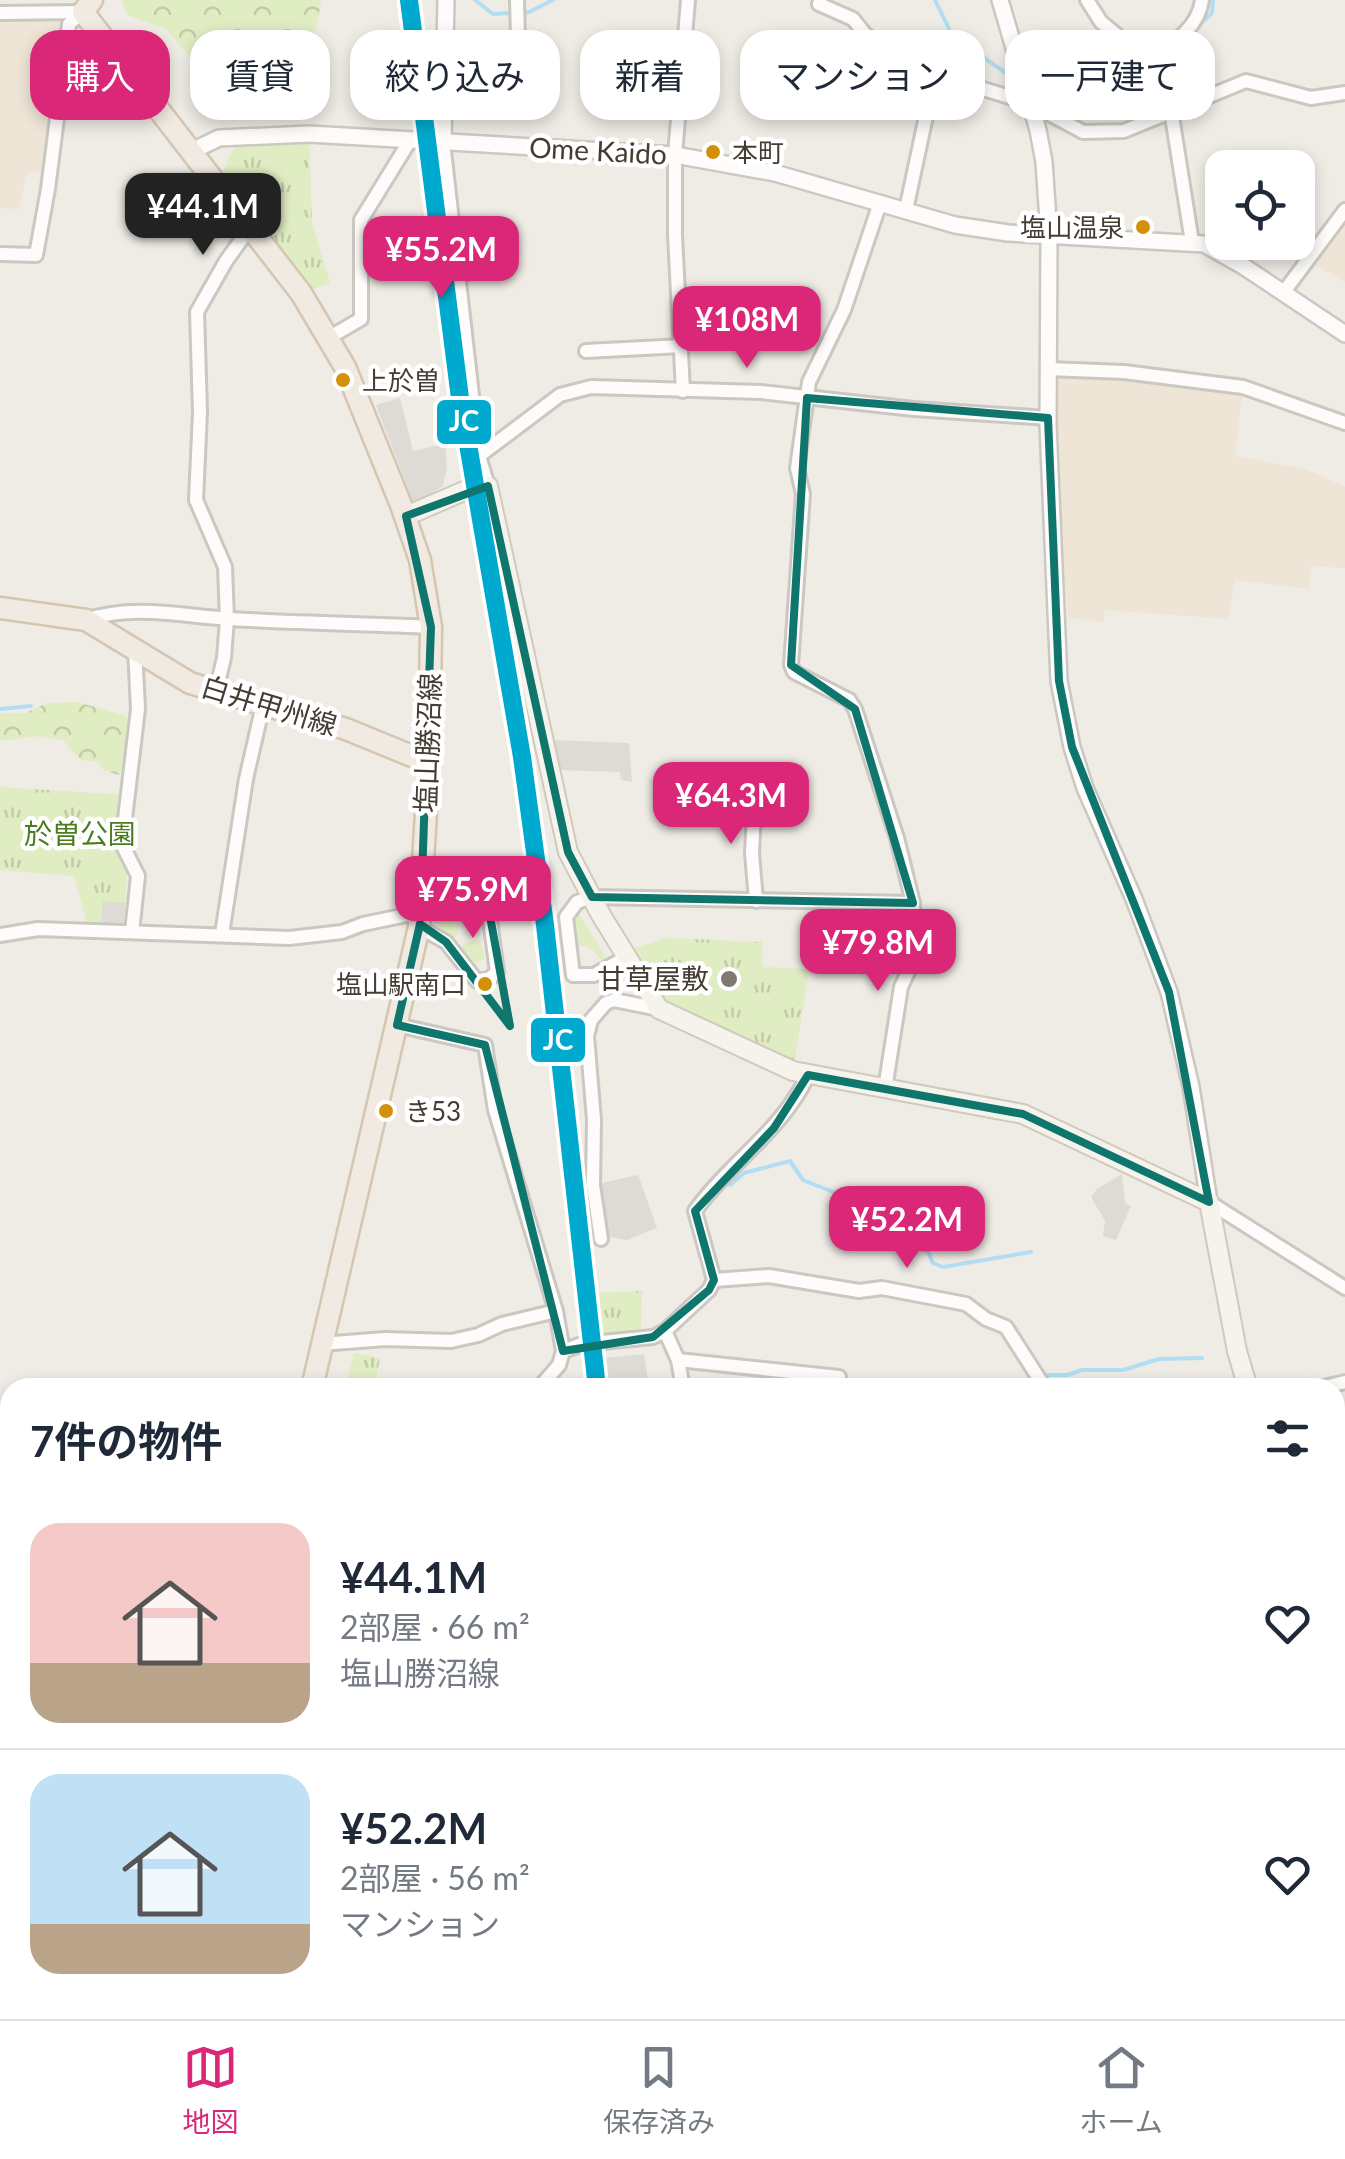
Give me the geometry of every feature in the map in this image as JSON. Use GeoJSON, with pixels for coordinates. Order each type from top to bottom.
{"type":"FeatureCollection","features":[{"type":"Feature","properties":{"kind":"main road"},"geometry":{"type":"LineString","coordinates":[[82,4],[192,151]]}},
{"type":"Feature","properties":{"kind":"main road","name":"塩山勝沼線"},"geometry":{"type":"LineString","coordinates":[[192,151],[330,337],[362,404],[406,516],[420,560],[431,627],[429,762],[420,914],[314,1378]]}},
{"type":"Feature","properties":{"kind":"main road"},"geometry":{"type":"LineString","coordinates":[[406,516],[464,491],[488,486],[568,852],[659,1009],[793,1072],[1023,1114],[1209,1202],[1245,1378]]}},
{"type":"Feature","properties":{"kind":"main road","name":"白井甲州線"},"geometry":{"type":"LineString","coordinates":[[0,608],[86,620],[190,684],[346,730],[429,762]]}},
{"type":"Feature","properties":{"kind":"street"},"geometry":{"type":"LineString","coordinates":[[517,0],[518,30]]}},
{"type":"Feature","properties":{"kind":"street"},"geometry":{"type":"LineString","coordinates":[[684,391],[674,155],[688,0]]}},
{"type":"Feature","properties":{"kind":"street"},"geometry":{"type":"LineString","coordinates":[[820,0],[818,4],[852,18],[862,30]]}},
{"type":"Feature","properties":{"kind":"street"},"geometry":{"type":"LineString","coordinates":[[1000,0],[1007,30]]}},
{"type":"Feature","properties":{"kind":"street"},"geometry":{"type":"LineString","coordinates":[[1087,0],[1111,30]]}},
{"type":"Feature","properties":{"kind":"street"},"geometry":{"type":"LineString","coordinates":[[1187,30],[1200,16],[1202,0]]}},
{"type":"Feature","properties":{"kind":"street"},"geometry":{"type":"LineString","coordinates":[[446,3],[443,142],[480,456],[488,486]]}},
{"type":"Feature","properties":{"kind":"street"},"geometry":{"type":"LineString","coordinates":[[0,12],[82,4]]}},
{"type":"Feature","properties":{"kind":"street"},"geometry":{"type":"LineString","coordinates":[[2,254],[36,255],[69,24],[82,4]]}},
{"type":"Feature","properties":{"kind":"street"},"geometry":{"type":"LineString","coordinates":[[1215,92],[1246,80],[1311,98],[1345,93]]}},
{"type":"Feature","properties":{"kind":"street"},"geometry":{"type":"LineString","coordinates":[[906,210],[925,120]]}},
{"type":"Feature","properties":{"kind":"street"},"geometry":{"type":"LineString","coordinates":[[1033,120],[1044,162],[1049,235],[1048,418],[1059,681],[1072,747],[1169,992],[1192,1088],[1209,1202],[1345,1288]]}},
{"type":"Feature","properties":{"kind":"street"},"geometry":{"type":"LineString","coordinates":[[1060,120],[1082,132],[1124,131],[1149,120]]}},
{"type":"Feature","properties":{"kind":"street"},"geometry":{"type":"LineString","coordinates":[[1173,120],[1192,242]]}},
{"type":"Feature","properties":{"kind":"street","name":"Ome Kaido"},"geometry":{"type":"LineString","coordinates":[[192,151],[219,138],[248,134],[341,135],[674,155],[775,173],[955,225],[1008,233],[1192,242],[1217,250],[1345,334]]}},
{"type":"Feature","properties":{"kind":"street"},"geometry":{"type":"LineString","coordinates":[[330,337],[362,319],[361,220],[409,142]]}},
{"type":"Feature","properties":{"kind":"street"},"geometry":{"type":"LineString","coordinates":[[880,203],[844,310],[809,382],[797,468],[803,494],[791,665],[794,672],[849,700],[855,709],[897,838],[913,903],[915,957],[901,987],[884,1090]]}},
{"type":"Feature","properties":{"kind":"street"},"geometry":{"type":"LineString","coordinates":[[1283,292],[1345,210]]}},
{"type":"Feature","properties":{"kind":"street"},"geometry":{"type":"LineString","coordinates":[[216,691],[227,619],[225,567],[196,500],[200,412],[197,312],[226,261],[250,229]]}},
{"type":"Feature","properties":{"kind":"street"},"geometry":{"type":"LineString","coordinates":[[586,351],[682,346]]}},
{"type":"Feature","properties":{"kind":"street"},"geometry":{"type":"LineString","coordinates":[[1048,369],[1124,372],[1243,386],[1345,423]]}},
{"type":"Feature","properties":{"kind":"street"},"geometry":{"type":"LineString","coordinates":[[480,456],[560,395],[591,387],[762,392],[1048,418]]}},
{"type":"Feature","properties":{"kind":"street"},"geometry":{"type":"LineString","coordinates":[[86,620],[110,612],[178,612],[227,619],[431,627]]}},
{"type":"Feature","properties":{"kind":"street"},"geometry":{"type":"LineString","coordinates":[[132,932],[138,876],[122,844],[138,710],[134,649]]}},
{"type":"Feature","properties":{"kind":"street"},"geometry":{"type":"LineString","coordinates":[[222,934],[246,779],[263,706]]}},
{"type":"Feature","properties":{"kind":"street"},"geometry":{"type":"LineString","coordinates":[[755,791],[752,853],[756,902]]}},
{"type":"Feature","properties":{"kind":"street"},"geometry":{"type":"LineString","coordinates":[[626,957],[594,975],[573,974],[566,917],[577,902],[592,898],[913,903]]}},
{"type":"Feature","properties":{"kind":"street"},"geometry":{"type":"LineString","coordinates":[[0,935],[38,929],[313,937],[398,915],[488,905],[497,972],[489,979],[477,981],[420,914]]}},
{"type":"Feature","properties":{"kind":"street"},"geometry":{"type":"LineString","coordinates":[[602,1239],[593,1185],[594,1120],[587,1036],[591,1020],[614,1000],[659,1009]]}},
{"type":"Feature","properties":{"kind":"street"},"geometry":{"type":"LineString","coordinates":[[396,1025],[484,1045],[495,1110],[556,1311],[562,1351],[559,1365],[547,1378]]}},
{"type":"Feature","properties":{"kind":"street"},"geometry":{"type":"LineString","coordinates":[[562,1351],[582,1344],[644,1339],[665,1331],[709,1290],[714,1280],[695,1211],[707,1194],[774,1128],[808,1075]]}},
{"type":"Feature","properties":{"kind":"street"},"geometry":{"type":"LineString","coordinates":[[714,1280],[769,1276],[859,1291],[882,1288],[966,1304],[986,1319],[1006,1327],[1039,1378]]}},
{"type":"Feature","properties":{"kind":"street"},"geometry":{"type":"LineString","coordinates":[[321,1344],[385,1339],[450,1341],[556,1311]]}},
{"type":"Feature","properties":{"kind":"street"},"geometry":{"type":"LineString","coordinates":[[665,1331],[681,1378]]}},
{"type":"Feature","properties":{"kind":"street"},"geometry":{"type":"LineString","coordinates":[[678,1360],[839,1377]]}},
{"type":"Feature","properties":{"kind":"highlighted area"},"geometry":{"type":"Polygon","coordinates":[[[807,398],[1048,418],[1059,681],[1072,747],[1169,992],[1209,1202],[1023,1114],[808,1075],[774,1128],[695,1211],[714,1280],[709,1290],[653,1337],[563,1351],[485,1045],[397,1025],[420,924],[446,942],[510,1026],[488,905],[421,905],[431,627],[406,516],[488,486],[568,852],[592,897],[913,903],[855,709],[791,665],[807,398]]]}},
{"type":"Feature","properties":{"kind":"shaded area"},"geometry":{"type":"Polygon","coordinates":[[[64,15],[62,30],[30,30],[30,120],[51,120],[45,173],[28,171],[18,209],[0,208],[0,18],[64,15]]]}},
{"type":"Feature","properties":{"kind":"shaded area"},"geometry":{"type":"Polygon","coordinates":[[[1345,214],[1345,282],[1311,262],[1345,214]]]}},
{"type":"Feature","properties":{"kind":"shaded area"},"geometry":{"type":"Polygon","coordinates":[[[1048,369],[1243,387],[1235,456],[1306,469],[1345,487],[1345,568],[1311,566],[1309,589],[1235,580],[1228,619],[1105,610],[1104,622],[1069,618],[1048,425],[1048,369]]]}},
{"type":"Feature","properties":{"kind":"shaded area"},"geometry":{"type":"Polygon","coordinates":[[[400,398],[413,451],[445,444],[447,467],[443,486],[414,504],[376,405],[400,398]]]}},
{"type":"Feature","properties":{"kind":"shaded area"},"geometry":{"type":"Polygon","coordinates":[[[552,740],[629,743],[632,782],[621,780],[620,772],[559,770],[552,740]]]}},
{"type":"Feature","properties":{"kind":"shaded area"},"geometry":{"type":"Polygon","coordinates":[[[491,864],[496,886],[459,887],[461,866],[491,864]]]}},
{"type":"Feature","properties":{"kind":"shaded area"},"geometry":{"type":"Polygon","coordinates":[[[103,901],[125,903],[123,932],[101,931],[103,901]]]}},
{"type":"Feature","properties":{"kind":"shaded area"},"geometry":{"type":"Polygon","coordinates":[[[1122,1174],[1125,1203],[1131,1206],[1116,1240],[1103,1236],[1105,1221],[1091,1197],[1122,1174]]]}},
{"type":"Feature","properties":{"kind":"shaded area"},"geometry":{"type":"Polygon","coordinates":[[[638,1175],[657,1228],[627,1240],[604,1236],[593,1185],[638,1175]]]}},
{"type":"Feature","properties":{"kind":"shaded area"},"geometry":{"type":"Polygon","coordinates":[[[644,1354],[648,1378],[607,1378],[604,1358],[644,1354]]]}},
{"type":"Feature","properties":{"kind":"green space"},"geometry":{"type":"Polygon","coordinates":[[[122,0],[320,0],[321,4],[315,30],[190,30],[190,57],[170,30],[127,15],[122,0]]]}},
{"type":"Feature","properties":{"kind":"green space"},"geometry":{"type":"Polygon","coordinates":[[[248,134],[309,134],[312,222],[330,283],[301,293],[249,229],[224,171],[230,154],[248,134]]]}},
{"type":"Feature","properties":{"kind":"green space"},"geometry":{"type":"Polygon","coordinates":[[[77,702],[127,716],[129,746],[119,775],[104,770],[97,762],[81,760],[63,740],[40,736],[0,741],[0,713],[25,713],[47,703],[77,702]]]}},
{"type":"Feature","properties":{"kind":"green space","name":"於曽公園"},"geometry":{"type":"Polygon","coordinates":[[[0,787],[126,795],[128,857],[123,932],[89,930],[74,876],[0,870],[0,787]]]}},
{"type":"Feature","properties":{"kind":"green space"},"geometry":{"type":"Polygon","coordinates":[[[479,909],[480,918],[464,920],[453,938],[432,921],[433,914],[479,909]]]}},
{"type":"Feature","properties":{"kind":"green space"},"geometry":{"type":"Polygon","coordinates":[[[578,912],[606,958],[601,959],[589,947],[575,945],[572,917],[578,912]]]}},
{"type":"Feature","properties":{"kind":"green space"},"geometry":{"type":"Polygon","coordinates":[[[665,938],[762,942],[763,967],[809,969],[793,1071],[669,1014],[624,952],[665,938]]]}},
{"type":"Feature","properties":{"kind":"green space"},"geometry":{"type":"Polygon","coordinates":[[[480,940],[485,958],[476,963],[460,948],[480,940]]]}},
{"type":"Feature","properties":{"kind":"green space"},"geometry":{"type":"Polygon","coordinates":[[[642,1291],[641,1333],[600,1339],[596,1293],[642,1291]]]}},
{"type":"Feature","properties":{"kind":"green space"},"geometry":{"type":"Polygon","coordinates":[[[354,1353],[380,1358],[376,1378],[348,1377],[354,1353]]]}},
{"type":"Feature","properties":{"kind":"waterway"},"geometry":{"type":"LineString","coordinates":[[475,0],[493,14],[529,12],[553,0]]}},
{"type":"Feature","properties":{"kind":"waterway"},"geometry":{"type":"LineString","coordinates":[[935,0],[952,35],[1005,73]]}},
{"type":"Feature","properties":{"kind":"waterway"},"geometry":{"type":"LineString","coordinates":[[1196,28],[1212,13],[1213,0]]}},
{"type":"Feature","properties":{"kind":"waterway"},"geometry":{"type":"LineString","coordinates":[[0,709],[31,706]]}},
{"type":"Feature","properties":{"kind":"waterway"},"geometry":{"type":"LineString","coordinates":[[730,1185],[744,1173],[790,1161],[803,1180],[858,1202],[890,1221],[912,1244]]}},
{"type":"Feature","properties":{"kind":"waterway"},"geometry":{"type":"LineString","coordinates":[[919,1248],[928,1252],[933,1263],[943,1267],[1031,1252]]}},
{"type":"Feature","properties":{"kind":"waterway"},"geometry":{"type":"LineString","coordinates":[[1047,1375],[1123,1370],[1159,1359],[1202,1358]]}},
{"type":"Feature","properties":{"kind":"transit line","name":"JC"},"geometry":{"type":"LineString","coordinates":[[409,0],[460,398],[522,757],[545,925],[596,1378]]}},
{"type":"Feature","properties":{"kind":"place","name":"本町"},"geometry":{"type":"Point","coordinates":[713,152]}},
{"type":"Feature","properties":{"kind":"place","name":"塩山温泉"},"geometry":{"type":"Point","coordinates":[1143,227]}},
{"type":"Feature","properties":{"kind":"place","name":"上於曽"},"geometry":{"type":"Point","coordinates":[343,380]}},
{"type":"Feature","properties":{"kind":"place","name":"甘草屋敷"},"geometry":{"type":"Point","coordinates":[729,979]}},
{"type":"Feature","properties":{"kind":"place","name":"塩山駅南口"},"geometry":{"type":"Point","coordinates":[485,984]}},
{"type":"Feature","properties":{"kind":"place","name":"き53"},"geometry":{"type":"Point","coordinates":[386,1111]}}]}
